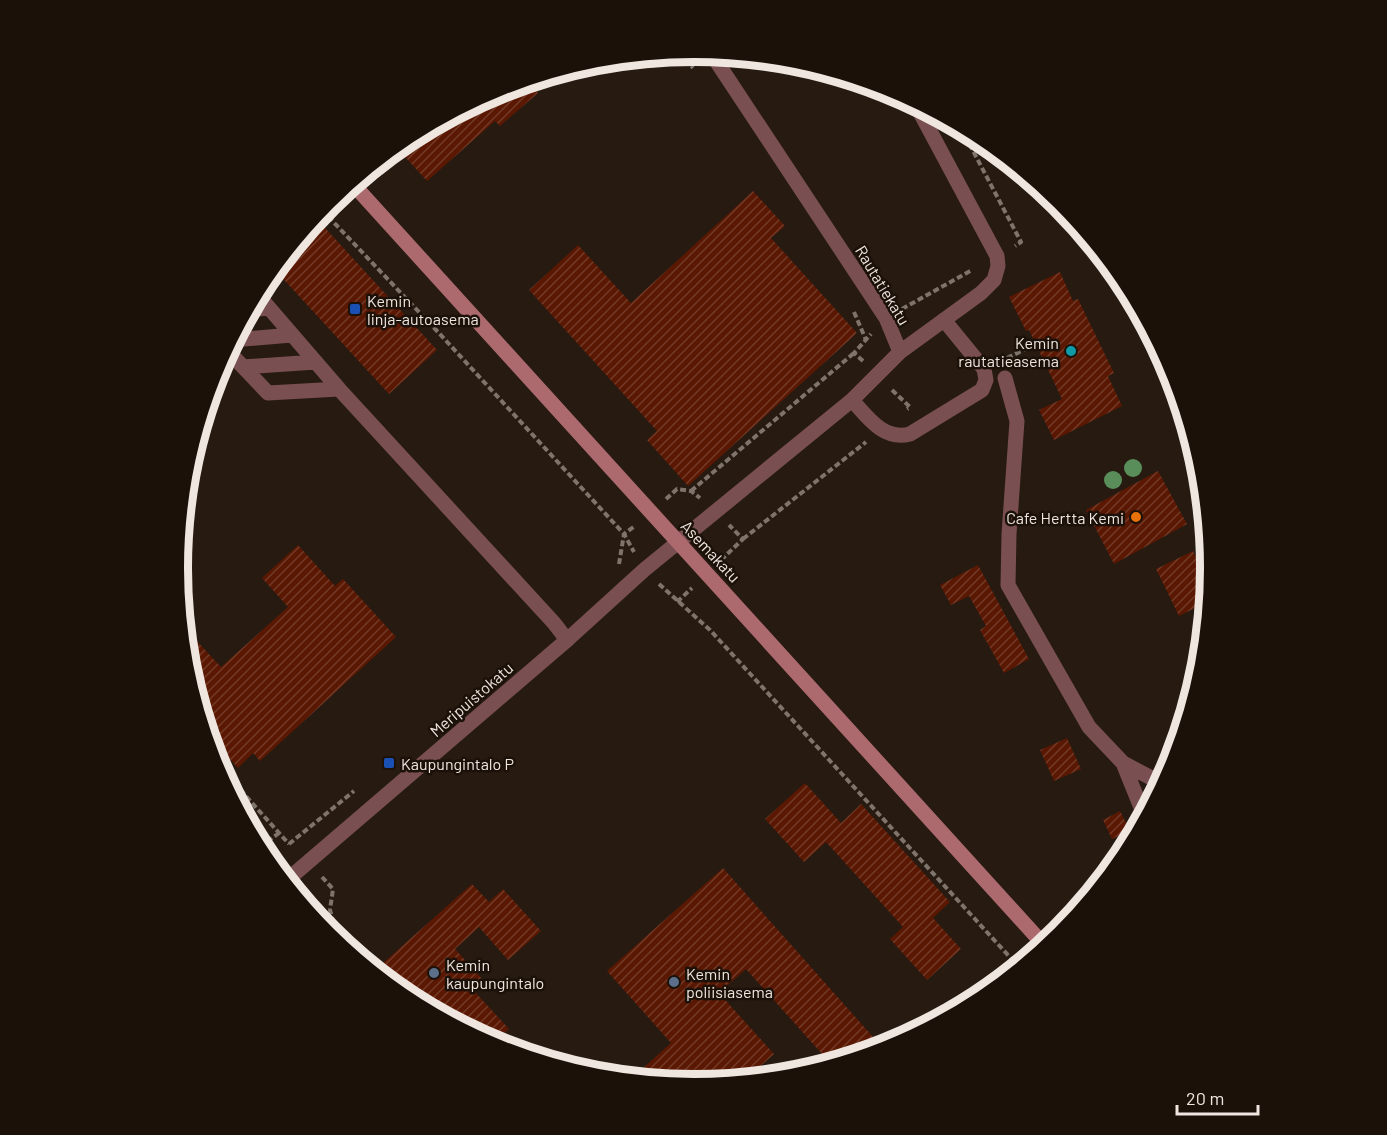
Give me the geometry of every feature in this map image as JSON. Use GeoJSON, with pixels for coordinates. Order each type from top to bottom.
{"type":"FeatureCollection","features":[{"type":"Feature","properties":{"kind":"main road","name":"Asemakatu"},"geometry":{"type":"LineString","coordinates":[[358,189],[1038,938]]}},
{"type":"Feature","properties":{"kind":"street","name":"Rautatiekatu"},"geometry":{"type":"LineString","coordinates":[[677,542],[852,400],[900,352],[886,318],[717,63]]}},
{"type":"Feature","properties":{"kind":"street"},"geometry":{"type":"LineString","coordinates":[[900,352],[981,293],[994,280],[998,266],[997,256],[922,117]]}},
{"type":"Feature","properties":{"kind":"street"},"geometry":{"type":"LineString","coordinates":[[263,302],[339,389],[554,623],[567,640]]}},
{"type":"Feature","properties":{"kind":"street"},"geometry":{"type":"LineString","coordinates":[[258,309],[268,308]]}},
{"type":"Feature","properties":{"kind":"street"},"geometry":{"type":"LineString","coordinates":[[852,400],[873,424],[899,437],[910,434],[982,390],[986,380],[984,369],[944,321]]}},
{"type":"Feature","properties":{"kind":"street"},"geometry":{"type":"LineString","coordinates":[[242,339],[292,335]]}},
{"type":"Feature","properties":{"kind":"street"},"geometry":{"type":"LineString","coordinates":[[234,357],[268,393],[339,389]]}},
{"type":"Feature","properties":{"kind":"street"},"geometry":{"type":"LineString","coordinates":[[243,366],[316,362]]}},
{"type":"Feature","properties":{"kind":"street"},"geometry":{"type":"LineString","coordinates":[[1005,378],[1017,421],[1008,585],[1089,727],[1123,763],[1153,779]]}},
{"type":"Feature","properties":{"kind":"street","name":"Meripuistokatu"},"geometry":{"type":"LineString","coordinates":[[292,876],[677,542]]}},
{"type":"Feature","properties":{"kind":"street"},"geometry":{"type":"LineString","coordinates":[[1123,763],[1140,805]]}},
{"type":"Feature","properties":{"kind":"path"},"geometry":{"type":"LineString","coordinates":[[329,217],[624,534],[644,570],[710,630],[1013,960]]}},
{"type":"Feature","properties":{"kind":"path"},"geometry":{"type":"LineString","coordinates":[[691,491],[854,353]]}},
{"type":"Feature","properties":{"kind":"path"},"geometry":{"type":"LineString","coordinates":[[239,788],[333,889],[330,910],[334,922]]}},
{"type":"Feature","properties":{"kind":"path"},"geometry":{"type":"LineString","coordinates":[[268,841],[279,833]]}},
{"type":"Feature","properties":{"kind":"building"},"geometry":{"type":"Polygon","coordinates":[[[533,87],[538,93],[500,126],[495,121],[427,181],[402,154],[470,114],[533,87]]]}},
{"type":"Feature","properties":{"kind":"building"},"geometry":{"type":"Polygon","coordinates":[[[753,191],[785,226],[771,238],[857,333],[688,486],[647,440],[657,431],[529,290],[578,245],[631,303],[753,191]]]}},
{"type":"Feature","properties":{"kind":"building","name":"Kemin linja-autoasema"},"geometry":{"type":"Polygon","coordinates":[[[322,225],[437,350],[389,394],[280,276],[322,225]]]}},
{"type":"Feature","properties":{"kind":"building","name":"Kemin rautatieasema"},"geometry":{"type":"Polygon","coordinates":[[[1060,272],[1073,301],[1078,299],[1114,373],[1108,376],[1122,406],[1054,440],[1039,410],[1062,399],[1029,330],[1026,331],[1009,297],[1060,272]]]}},
{"type":"Feature","properties":{"kind":"building","name":"Cafe Hertta Kemi"},"geometry":{"type":"Polygon","coordinates":[[[1158,471],[1187,524],[1114,564],[1086,510],[1158,471]]]}},
{"type":"Feature","properties":{"kind":"building"},"geometry":{"type":"Polygon","coordinates":[[[298,545],[335,586],[343,579],[396,637],[260,761],[253,753],[238,768],[222,750],[214,730],[197,666],[193,639],[221,667],[288,607],[262,578],[298,545]]]}},
{"type":"Feature","properties":{"kind":"building"},"geometry":{"type":"Polygon","coordinates":[[[1193,551],[1200,566],[1197,607],[1179,616],[1156,569],[1193,551]]]}},
{"type":"Feature","properties":{"kind":"building"},"geometry":{"type":"Polygon","coordinates":[[[978,565],[1029,659],[1004,673],[980,630],[986,626],[969,596],[951,605],[940,585],[978,565]]]}},
{"type":"Feature","properties":{"kind":"building"},"geometry":{"type":"Polygon","coordinates":[[[1067,738],[1081,769],[1054,781],[1040,750],[1067,738]]]}},
{"type":"Feature","properties":{"kind":"building"},"geometry":{"type":"Polygon","coordinates":[[[805,783],[841,823],[861,804],[950,902],[933,918],[961,949],[927,980],[890,939],[903,927],[826,842],[804,862],[765,819],[805,783]]]}},
{"type":"Feature","properties":{"kind":"building"},"geometry":{"type":"Polygon","coordinates":[[[1120,811],[1128,827],[1124,834],[1112,839],[1103,820],[1120,811]]]}},
{"type":"Feature","properties":{"kind":"building","name":"Kemin poliisiasema"},"geometry":{"type":"Polygon","coordinates":[[[723,868],[875,1040],[824,1056],[746,969],[719,993],[774,1054],[757,1069],[694,1074],[641,1070],[671,1043],[607,971],[723,868]]]}},
{"type":"Feature","properties":{"kind":"building","name":"Kemin kaupungintalo"},"geometry":{"type":"Polygon","coordinates":[[[472,884],[489,902],[503,889],[541,931],[508,960],[479,927],[455,949],[485,982],[475,992],[509,1029],[501,1036],[440,1006],[394,975],[383,963],[472,884]]]}},
{"type":"Feature","properties":{"kind":"place","name":"Kemin linja-autoasema"},"geometry":{"type":"Point","coordinates":[355,309]}},
{"type":"Feature","properties":{"kind":"place","name":"Kemin rautatieasema"},"geometry":{"type":"Point","coordinates":[1071,351]}},
{"type":"Feature","properties":{"kind":"place","name":"Cafe Hertta Kemi"},"geometry":{"type":"Point","coordinates":[1136,517]}},
{"type":"Feature","properties":{"kind":"place","name":"Kaupungintalo P"},"geometry":{"type":"Point","coordinates":[389,763]}},
{"type":"Feature","properties":{"kind":"place","name":"Kemin kaupungintalo"},"geometry":{"type":"Point","coordinates":[434,973]}},
{"type":"Feature","properties":{"kind":"place","name":"Kemin poliisiasema"},"geometry":{"type":"Point","coordinates":[674,982]}}]}
